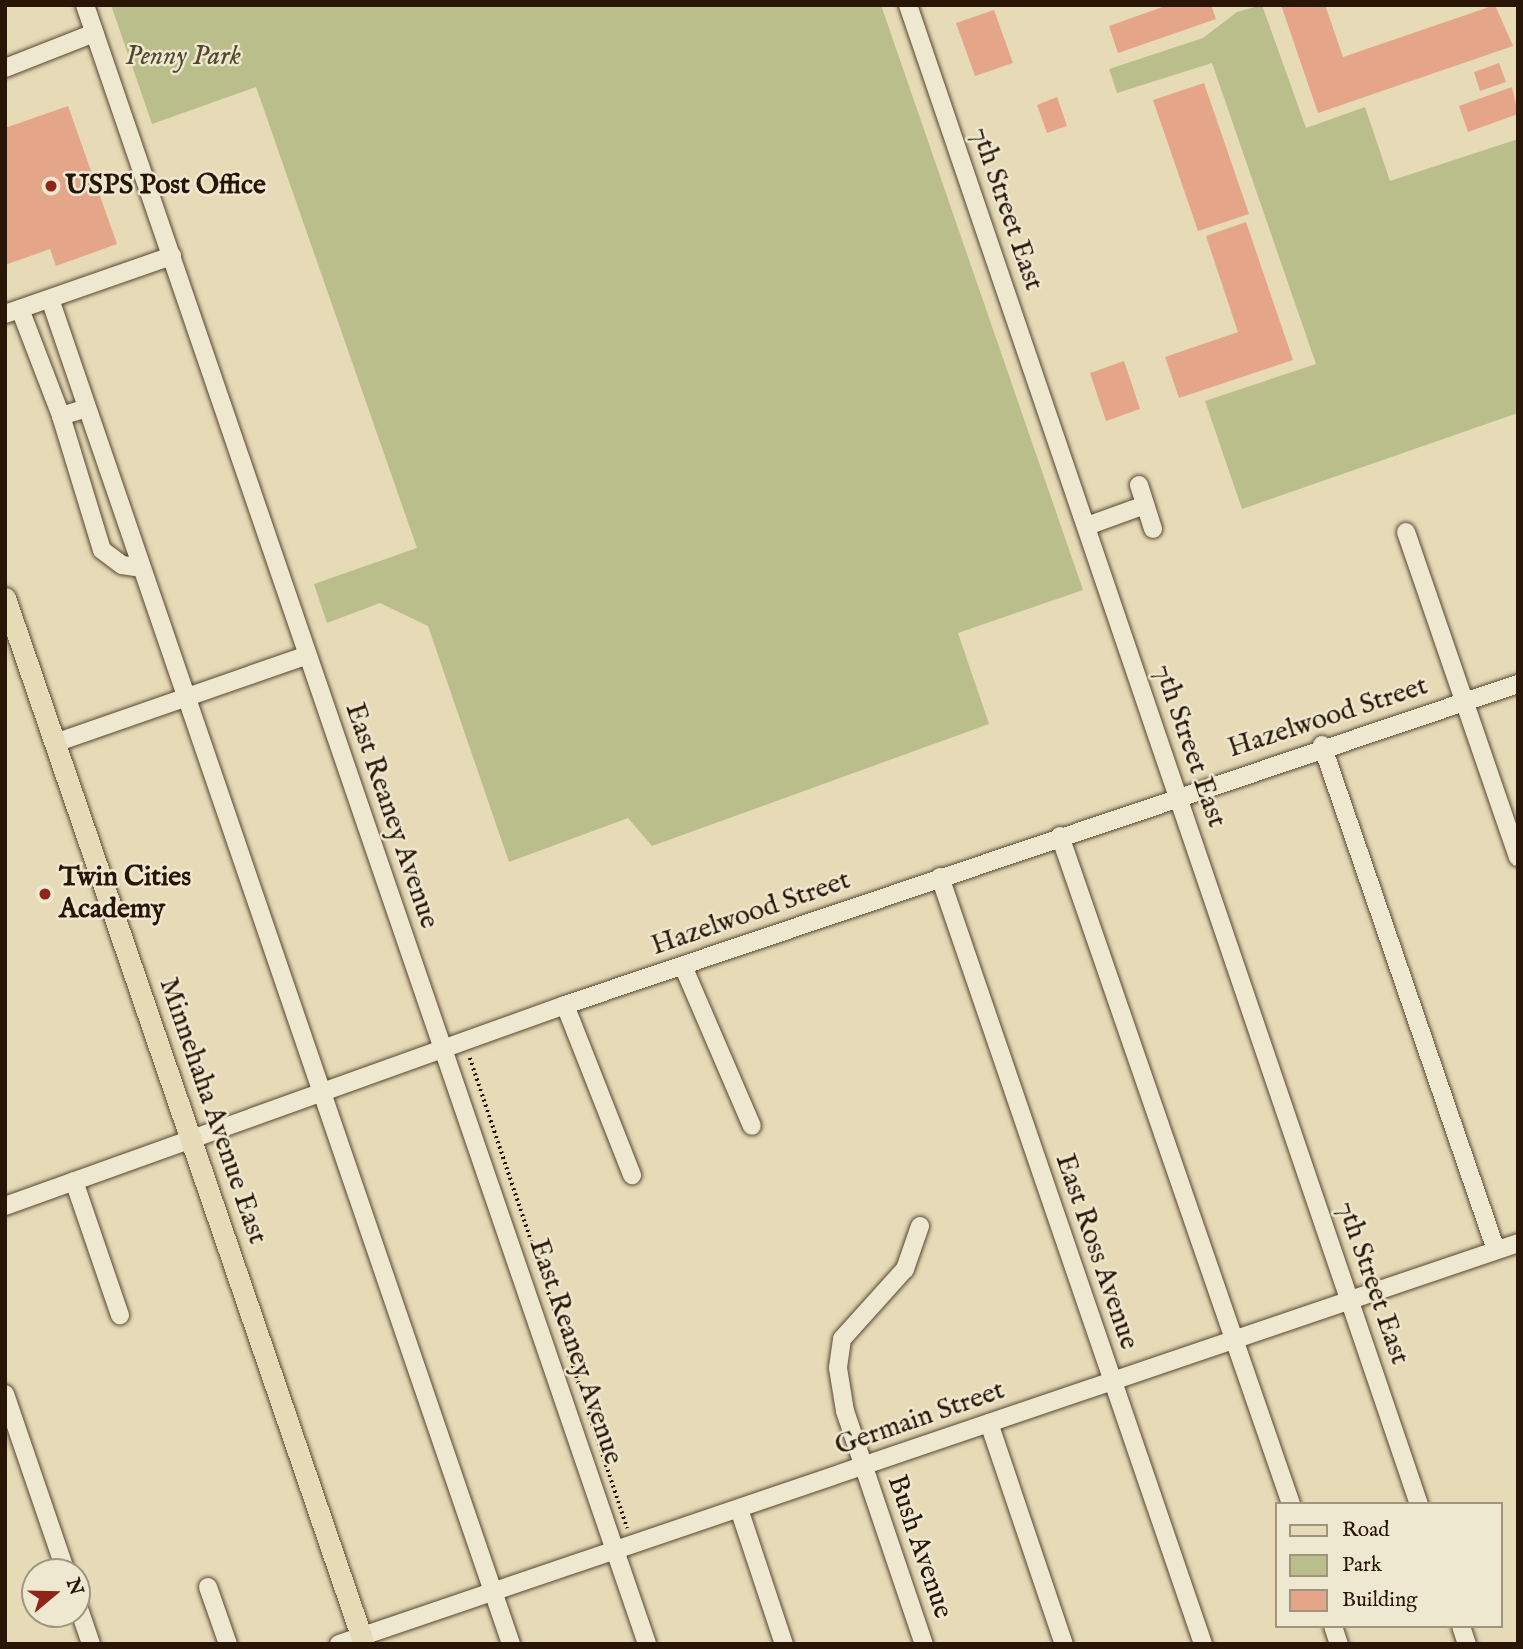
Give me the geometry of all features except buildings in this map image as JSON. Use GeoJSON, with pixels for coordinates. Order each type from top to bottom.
{"type":"FeatureCollection","features":[{"type":"Feature","properties":{"kind":"main road","name":"Minnehaha Avenue East"},"geometry":{"type":"LineString","coordinates":[[5,598],[363,1640]]}},
{"type":"Feature","properties":{"kind":"street","name":"East Reaney Avenue"},"geometry":{"type":"LineString","coordinates":[[85,5],[647,1644]]}},
{"type":"Feature","properties":{"kind":"street","name":"7th Street East"},"geometry":{"type":"LineString","coordinates":[[908,5],[1418,1502]]}},
{"type":"Feature","properties":{"kind":"street"},"geometry":{"type":"LineString","coordinates":[[5,68],[94,33]]}},
{"type":"Feature","properties":{"kind":"street"},"geometry":{"type":"LineString","coordinates":[[141,568],[122,565],[102,550],[61,416],[13,312],[172,256]]}},
{"type":"Feature","properties":{"kind":"street"},"geometry":{"type":"LineString","coordinates":[[50,299],[511,1644]]}},
{"type":"Feature","properties":{"kind":"street"},"geometry":{"type":"LineString","coordinates":[[61,416],[87,408]]}},
{"type":"Feature","properties":{"kind":"street"},"geometry":{"type":"LineString","coordinates":[[1139,485],[1153,529]]}},
{"type":"Feature","properties":{"kind":"street"},"geometry":{"type":"LineString","coordinates":[[1087,526],[1145,505]]}},
{"type":"Feature","properties":{"kind":"street"},"geometry":{"type":"LineString","coordinates":[[1406,532],[1518,858]]}},
{"type":"Feature","properties":{"kind":"street"},"geometry":{"type":"LineString","coordinates":[[55,743],[307,655]]}},
{"type":"Feature","properties":{"kind":"street","name":"Hazelwood Street"},"geometry":{"type":"LineString","coordinates":[[5,1206],[565,1005],[1322,745],[1518,684]]}},
{"type":"Feature","properties":{"kind":"street"},"geometry":{"type":"LineString","coordinates":[[1322,745],[1496,1250]]}},
{"type":"Feature","properties":{"kind":"street"},"geometry":{"type":"LineString","coordinates":[[1060,836],[1290,1502]]}},
{"type":"Feature","properties":{"kind":"street","name":"East Ross Avenue"},"geometry":{"type":"LineString","coordinates":[[940,877],[1203,1644]]}},
{"type":"Feature","properties":{"kind":"street"},"geometry":{"type":"LineString","coordinates":[[683,966],[752,1126]]}},
{"type":"Feature","properties":{"kind":"street"},"geometry":{"type":"LineString","coordinates":[[565,1005],[632,1175]]}},
{"type":"Feature","properties":{"kind":"street"},"geometry":{"type":"LineString","coordinates":[[74,1181],[120,1315]]}},
{"type":"Feature","properties":{"kind":"street","name":"Bush Avenue"},"geometry":{"type":"LineString","coordinates":[[920,1226],[905,1269],[853,1323],[838,1353],[840,1390],[925,1644]]}},
{"type":"Feature","properties":{"kind":"street","name":"Germain Street"},"geometry":{"type":"LineString","coordinates":[[339,1644],[363,1640],[494,1592],[1518,1243]]}},
{"type":"Feature","properties":{"kind":"street"},"geometry":{"type":"LineString","coordinates":[[5,1394],[61,1558]]}},
{"type":"Feature","properties":{"kind":"street"},"geometry":{"type":"LineString","coordinates":[[989,1423],[1064,1644]]}},
{"type":"Feature","properties":{"kind":"street"},"geometry":{"type":"LineString","coordinates":[[739,1509],[784,1644]]}},
{"type":"Feature","properties":{"kind":"street"},"geometry":{"type":"LineString","coordinates":[[208,1587],[228,1644]]}},
{"type":"Feature","properties":{"kind":"path"},"geometry":{"type":"LineString","coordinates":[[467,1057],[627,1530]]}},
{"type":"Feature","properties":{"kind":"green space","name":"Penny Park"},"geometry":{"type":"Polygon","coordinates":[[[111,5],[881,5],[1083,590],[958,633],[989,724],[652,846],[628,818],[509,862],[428,626],[380,603],[327,623],[314,584],[417,548],[256,87],[152,124],[111,5]]]}},
{"type":"Feature","properties":{"kind":"green space"},"geometry":{"type":"Polygon","coordinates":[[[1262,5],[1306,128],[1365,107],[1390,181],[1518,139],[1518,413],[1242,509],[1205,401],[1316,364],[1212,63],[1117,93],[1109,69],[1203,38],[1237,12],[1262,5]]]}},
{"type":"Feature","properties":{"kind":"place","name":"USPS Post Office"},"geometry":{"type":"Point","coordinates":[51,186]}},
{"type":"Feature","properties":{"kind":"place","name":"Twin Cities Academy"},"geometry":{"type":"Point","coordinates":[45,894]}}]}
